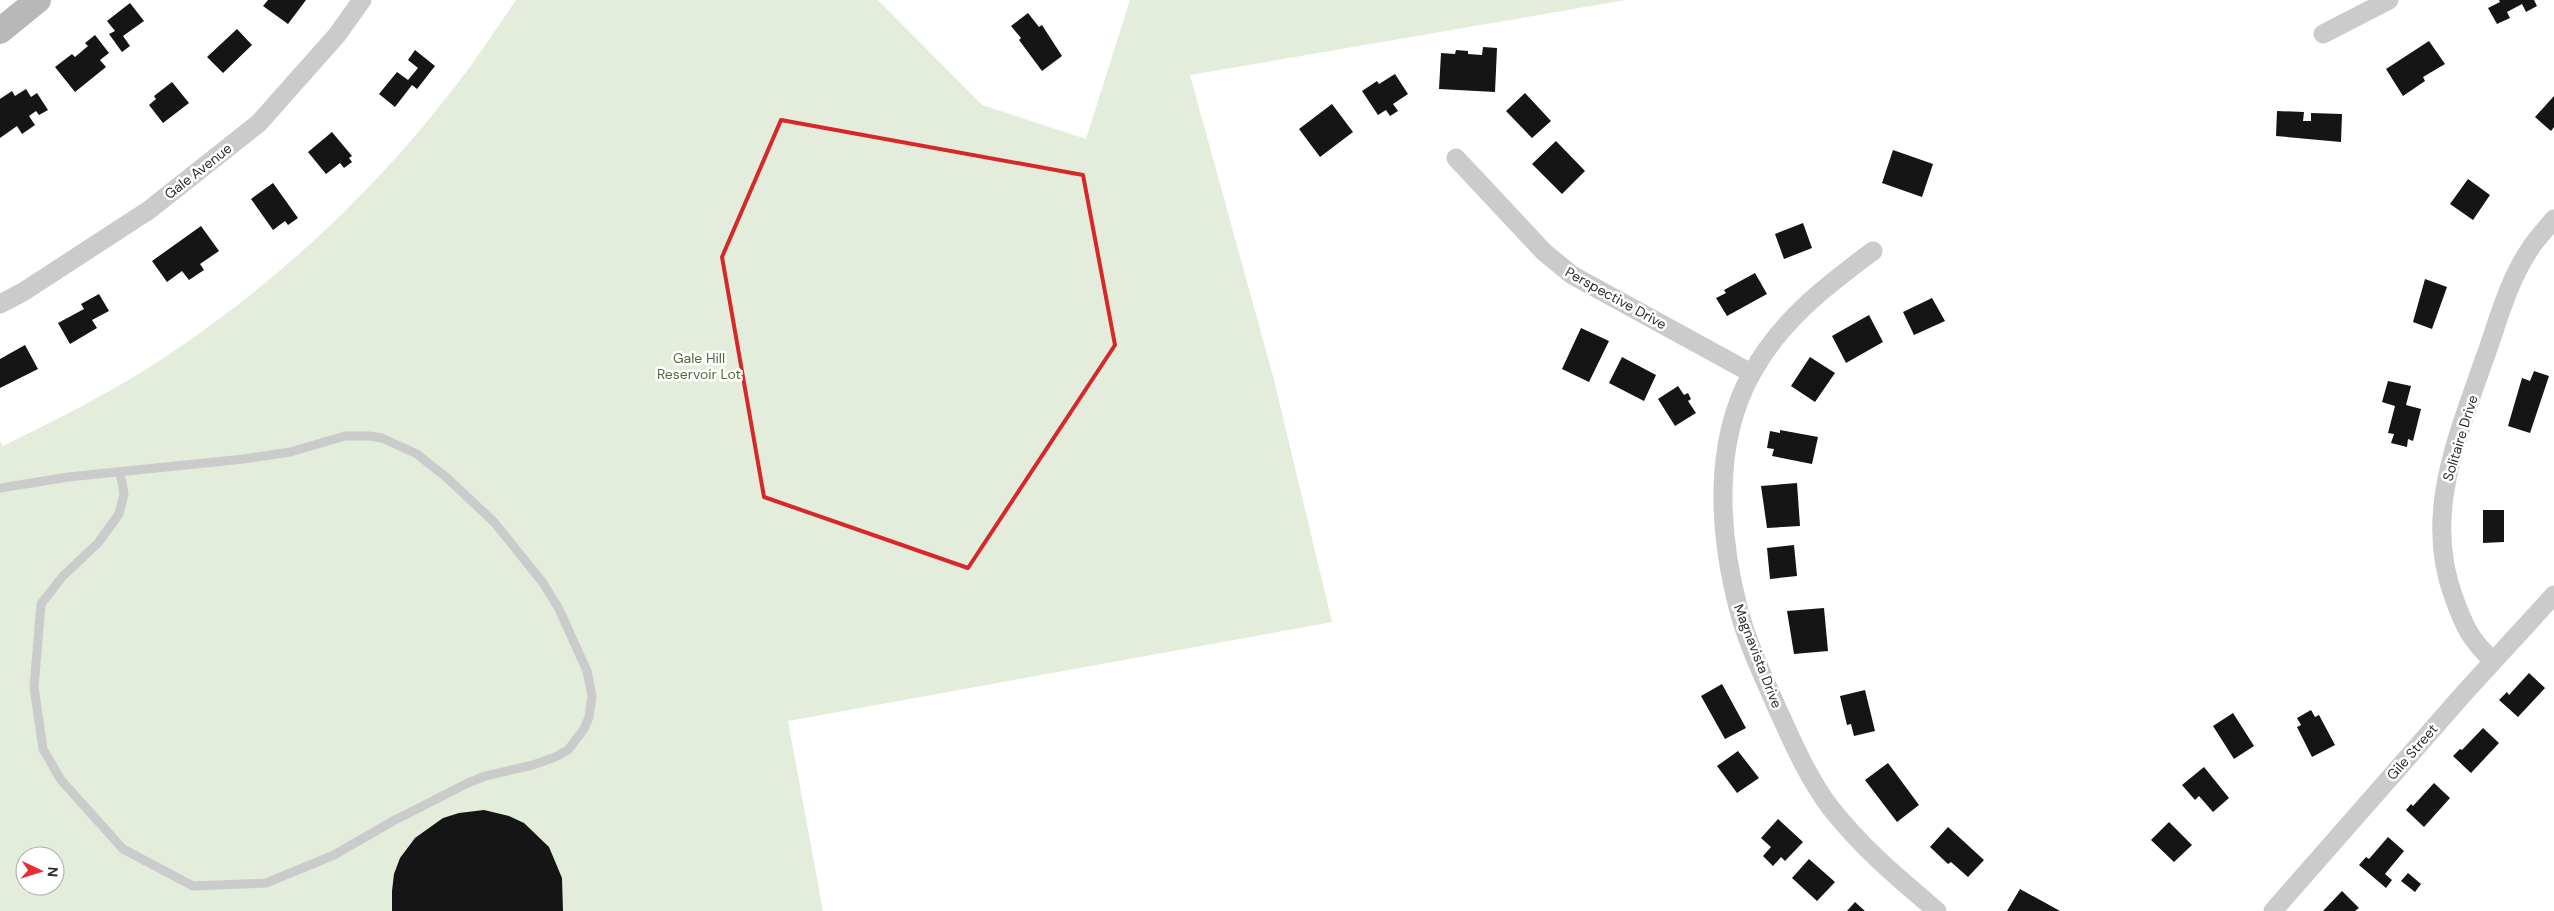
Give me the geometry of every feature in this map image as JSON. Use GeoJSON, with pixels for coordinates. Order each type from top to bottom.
{"type":"FeatureCollection","features":[{"type":"Feature","properties":{"kind":"main road"},"geometry":{"type":"LineString","coordinates":[[0,31],[38,0]]}},
{"type":"Feature","properties":{"kind":"street","name":"Gale Avenue"},"geometry":{"type":"LineString","coordinates":[[0,304],[23,292],[149,210],[258,123],[337,35],[362,0]]}},
{"type":"Feature","properties":{"kind":"street"},"geometry":{"type":"LineString","coordinates":[[2323,34],[2389,0]]}},
{"type":"Feature","properties":{"kind":"street","name":"Perspective Drive"},"geometry":{"type":"LineString","coordinates":[[1456,158],[1544,252],[1572,275],[1752,373]]}},
{"type":"Feature","properties":{"kind":"street","name":"Solitaire Drive"},"geometry":{"type":"LineString","coordinates":[[2493,661],[2473,642],[2447,580],[2441,530],[2442,498],[2469,404],[2510,288],[2528,252],[2554,219]]}},
{"type":"Feature","properties":{"kind":"street","name":"Magnavista Drive"},"geometry":{"type":"LineString","coordinates":[[1873,251],[1830,284],[1789,321],[1752,373],[1737,405],[1728,439],[1723,491],[1727,554],[1746,630],[1784,724],[1814,782],[1829,805],[1867,851],[1937,911]]}},
{"type":"Feature","properties":{"kind":"street","name":"Gile Street"},"geometry":{"type":"LineString","coordinates":[[2273,911],[2493,661],[2554,595]]}},
{"type":"Feature","properties":{"kind":"lane"},"geometry":{"type":"LineString","coordinates":[[0,488],[68,477],[244,460],[290,452],[345,436],[356,435],[382,438],[416,454],[494,522],[543,583],[572,637],[592,688],[591,711],[584,730],[568,750],[555,757],[533,765],[485,776],[468,783],[393,821],[334,855],[266,883],[193,886],[123,850],[61,780],[43,749],[34,687],[41,604],[63,576],[98,543],[119,514],[124,494],[120,472]]}},
{"type":"Feature","properties":{"kind":"highlighted area"},"geometry":{"type":"Polygon","coordinates":[[[781,120],[1083,175],[1115,345],[968,568],[764,497],[722,257],[781,120]]]}},
{"type":"Feature","properties":{"kind":"green space","name":"Gale Hill Reservoir Lot"},"geometry":{"type":"Polygon","coordinates":[[[516,0],[878,0],[982,105],[1086,139],[1130,0],[1626,0],[1190,75],[1274,380],[1332,622],[788,721],[823,911],[0,911],[0,441],[3,446],[86,404],[126,381],[165,357],[246,298],[323,233],[359,197],[426,123],[480,53],[516,0]]]}},
{"type":"Feature","properties":{"kind":"building"},"geometry":{"type":"Polygon","coordinates":[[[268,0],[306,0],[288,24],[263,6],[268,0]]]}},
{"type":"Feature","properties":{"kind":"building"},"geometry":{"type":"Polygon","coordinates":[[[2499,0],[2534,0],[2537,6],[2526,12],[2522,4],[2507,12],[2510,18],[2497,24],[2488,8],[2500,2],[2499,0]]]}},
{"type":"Feature","properties":{"kind":"building"},"geometry":{"type":"Polygon","coordinates":[[[130,3],[144,21],[123,36],[130,46],[122,52],[109,34],[115,31],[107,21],[130,3]]]}},
{"type":"Feature","properties":{"kind":"building"},"geometry":{"type":"Polygon","coordinates":[[[1028,13],[1039,27],[1042,25],[1062,56],[1042,71],[1011,26],[1028,13]]]}},
{"type":"Feature","properties":{"kind":"building"},"geometry":{"type":"Polygon","coordinates":[[[237,29],[252,45],[223,73],[207,57],[237,29]]]}},
{"type":"Feature","properties":{"kind":"building"},"geometry":{"type":"Polygon","coordinates":[[[95,35],[109,53],[100,60],[106,67],[75,92],[55,67],[72,54],[75,57],[88,46],[85,43],[95,35]]]}},
{"type":"Feature","properties":{"kind":"building"},"geometry":{"type":"Polygon","coordinates":[[[2429,41],[2445,64],[2423,77],[2425,81],[2403,96],[2386,69],[2429,41]]]}},
{"type":"Feature","properties":{"kind":"building"},"geometry":{"type":"Polygon","coordinates":[[[1483,47],[1497,48],[1495,92],[1439,89],[1441,53],[1455,54],[1456,50],[1468,51],[1468,54],[1482,55],[1483,47]]]}},
{"type":"Feature","properties":{"kind":"building"},"geometry":{"type":"Polygon","coordinates":[[[415,50],[435,66],[417,89],[412,85],[395,107],[379,94],[397,72],[408,80],[418,68],[408,60],[415,50]]]}},
{"type":"Feature","properties":{"kind":"building"},"geometry":{"type":"Polygon","coordinates":[[[1395,74],[1408,94],[1393,104],[1398,111],[1390,116],[1386,110],[1378,115],[1362,91],[1377,81],[1379,84],[1395,74]]]}},
{"type":"Feature","properties":{"kind":"building"},"geometry":{"type":"Polygon","coordinates":[[[172,82],[189,103],[163,123],[149,105],[156,99],[154,96],[172,82]]]}},
{"type":"Feature","properties":{"kind":"building"},"geometry":{"type":"Polygon","coordinates":[[[26,89],[31,97],[37,93],[48,110],[39,115],[36,111],[29,116],[35,125],[22,134],[17,126],[0,138],[0,99],[12,91],[15,96],[26,89]]]}},
{"type":"Feature","properties":{"kind":"building"},"geometry":{"type":"Polygon","coordinates":[[[1525,93],[1551,121],[1532,138],[1506,111],[1525,93]]]}},
{"type":"Feature","properties":{"kind":"building"},"geometry":{"type":"Polygon","coordinates":[[[2554,96],[2554,127],[2551,131],[2535,117],[2554,96]]]}},
{"type":"Feature","properties":{"kind":"building"},"geometry":{"type":"Polygon","coordinates":[[[1332,104],[1353,132],[1320,157],[1299,129],[1332,104]]]}},
{"type":"Feature","properties":{"kind":"building"},"geometry":{"type":"Polygon","coordinates":[[[2277,111],[2304,112],[2303,121],[2311,121],[2311,113],[2342,114],[2341,142],[2276,136],[2277,111]]]}},
{"type":"Feature","properties":{"kind":"building"},"geometry":{"type":"Polygon","coordinates":[[[332,132],[352,156],[349,158],[352,162],[344,168],[340,163],[326,174],[308,152],[332,132]]]}},
{"type":"Feature","properties":{"kind":"building"},"geometry":{"type":"Polygon","coordinates":[[[1556,141],[1585,171],[1562,194],[1532,164],[1556,141]]]}},
{"type":"Feature","properties":{"kind":"building"},"geometry":{"type":"Polygon","coordinates":[[[1893,150],[1933,164],[1922,197],[1882,183],[1893,150]]]}},
{"type":"Feature","properties":{"kind":"building"},"geometry":{"type":"Polygon","coordinates":[[[2468,179],[2490,195],[2473,220],[2450,204],[2468,179]]]}},
{"type":"Feature","properties":{"kind":"building"},"geometry":{"type":"Polygon","coordinates":[[[273,183],[298,218],[288,225],[285,221],[273,230],[251,199],[273,183]]]}},
{"type":"Feature","properties":{"kind":"building"},"geometry":{"type":"Polygon","coordinates":[[[1803,223],[1812,248],[1784,259],[1775,234],[1803,223]]]}},
{"type":"Feature","properties":{"kind":"building"},"geometry":{"type":"Polygon","coordinates":[[[201,226],[219,251],[200,264],[204,270],[189,280],[182,271],[167,282],[152,261],[201,226]]]}},
{"type":"Feature","properties":{"kind":"building"},"geometry":{"type":"Polygon","coordinates":[[[1755,273],[1767,294],[1727,316],[1716,298],[1726,293],[1724,290],[1755,273]]]}},
{"type":"Feature","properties":{"kind":"building"},"geometry":{"type":"Polygon","coordinates":[[[2425,279],[2447,287],[2432,329],[2413,322],[2425,279]]]}},
{"type":"Feature","properties":{"kind":"building"},"geometry":{"type":"Polygon","coordinates":[[[99,294],[109,311],[92,320],[97,328],[70,344],[58,323],[84,309],[81,304],[99,294]]]}},
{"type":"Feature","properties":{"kind":"building"},"geometry":{"type":"Polygon","coordinates":[[[1932,298],[1945,321],[1914,335],[1903,312],[1932,298]]]}},
{"type":"Feature","properties":{"kind":"building"},"geometry":{"type":"Polygon","coordinates":[[[1869,315],[1883,342],[1846,363],[1832,336],[1869,315]]]}},
{"type":"Feature","properties":{"kind":"building"},"geometry":{"type":"Polygon","coordinates":[[[1581,328],[1609,341],[1589,382],[1562,369],[1581,328]]]}},
{"type":"Feature","properties":{"kind":"building"},"geometry":{"type":"Polygon","coordinates":[[[25,345],[38,369],[0,388],[0,359],[25,345]]]}},
{"type":"Feature","properties":{"kind":"building"},"geometry":{"type":"Polygon","coordinates":[[[1622,357],[1656,375],[1644,401],[1609,383],[1622,357]]]}},
{"type":"Feature","properties":{"kind":"building"},"geometry":{"type":"Polygon","coordinates":[[[1810,357],[1835,373],[1815,402],[1791,386],[1810,357]]]}},
{"type":"Feature","properties":{"kind":"building"},"geometry":{"type":"Polygon","coordinates":[[[2534,371],[2549,376],[2530,433],[2508,426],[2522,378],[2530,381],[2534,371]]]}},
{"type":"Feature","properties":{"kind":"building"},"geometry":{"type":"Polygon","coordinates":[[[2388,381],[2411,386],[2406,405],[2421,409],[2413,441],[2408,439],[2407,447],[2391,443],[2394,434],[2388,433],[2395,406],[2382,402],[2388,381]]]}},
{"type":"Feature","properties":{"kind":"building"},"geometry":{"type":"Polygon","coordinates":[[[1678,386],[1684,395],[1688,393],[1691,399],[1688,401],[1696,413],[1675,426],[1658,399],[1678,386]]]}},
{"type":"Feature","properties":{"kind":"building"},"geometry":{"type":"Polygon","coordinates":[[[1780,430],[1818,437],[1812,464],[1772,456],[1774,449],[1767,448],[1770,431],[1780,433],[1780,430]]]}},
{"type":"Feature","properties":{"kind":"building"},"geometry":{"type":"Polygon","coordinates":[[[1797,483],[1800,526],[1767,528],[1761,486],[1797,483]]]}},
{"type":"Feature","properties":{"kind":"building"},"geometry":{"type":"Polygon","coordinates":[[[2483,510],[2504,510],[2504,542],[2483,543],[2483,510]]]}},
{"type":"Feature","properties":{"kind":"building"},"geometry":{"type":"Polygon","coordinates":[[[1794,545],[1797,576],[1770,579],[1767,548],[1794,545]]]}},
{"type":"Feature","properties":{"kind":"building"},"geometry":{"type":"Polygon","coordinates":[[[1824,608],[1828,651],[1794,654],[1787,611],[1824,608]]]}},
{"type":"Feature","properties":{"kind":"building"},"geometry":{"type":"Polygon","coordinates":[[[2529,673],[2545,688],[2518,717],[2499,700],[2507,692],[2509,695],[2529,673]]]}},
{"type":"Feature","properties":{"kind":"building"},"geometry":{"type":"Polygon","coordinates":[[[1722,684],[1746,728],[1725,739],[1701,696],[1722,684]]]}},
{"type":"Feature","properties":{"kind":"building"},"geometry":{"type":"Polygon","coordinates":[[[1865,690],[1875,731],[1854,736],[1851,724],[1847,725],[1840,696],[1865,690]]]}},
{"type":"Feature","properties":{"kind":"building"},"geometry":{"type":"Polygon","coordinates":[[[2311,710],[2315,717],[2319,715],[2335,745],[2312,757],[2297,727],[2301,725],[2297,718],[2311,710]]]}},
{"type":"Feature","properties":{"kind":"building"},"geometry":{"type":"Polygon","coordinates":[[[2233,713],[2254,746],[2234,759],[2213,726],[2233,713]]]}},
{"type":"Feature","properties":{"kind":"building"},"geometry":{"type":"Polygon","coordinates":[[[2483,728],[2499,743],[2471,773],[2453,756],[2460,749],[2462,750],[2483,728]]]}},
{"type":"Feature","properties":{"kind":"building"},"geometry":{"type":"Polygon","coordinates":[[[1738,751],[1759,778],[1737,793],[1717,766],[1738,751]]]}},
{"type":"Feature","properties":{"kind":"building"},"geometry":{"type":"Polygon","coordinates":[[[1888,763],[1919,805],[1897,822],[1865,780],[1888,763]]]}},
{"type":"Feature","properties":{"kind":"building"},"geometry":{"type":"Polygon","coordinates":[[[2204,767],[2229,798],[2213,812],[2199,796],[2195,800],[2182,785],[2204,767]]]}},
{"type":"Feature","properties":{"kind":"building"},"geometry":{"type":"Polygon","coordinates":[[[2434,783],[2450,798],[2424,827],[2406,810],[2411,804],[2413,806],[2434,783]]]}},
{"type":"Feature","properties":{"kind":"building"},"geometry":{"type":"Polygon","coordinates":[[[484,810],[509,816],[524,823],[549,847],[562,878],[563,911],[392,911],[394,874],[400,858],[415,838],[443,818],[459,813],[484,810]]]}},
{"type":"Feature","properties":{"kind":"building"},"geometry":{"type":"Polygon","coordinates":[[[1778,819],[1803,842],[1785,861],[1781,857],[1773,866],[1763,856],[1771,847],[1761,838],[1778,819]]]}},
{"type":"Feature","properties":{"kind":"building"},"geometry":{"type":"Polygon","coordinates":[[[2169,822],[2192,845],[2174,862],[2151,840],[2169,822]]]}},
{"type":"Feature","properties":{"kind":"building"},"geometry":{"type":"Polygon","coordinates":[[[1948,827],[1984,860],[1968,877],[1951,862],[1948,864],[1930,847],[1948,827]]]}},
{"type":"Feature","properties":{"kind":"building"},"geometry":{"type":"Polygon","coordinates":[[[2388,837],[2404,851],[2385,874],[2392,880],[2386,888],[2359,865],[2366,857],[2369,859],[2388,837]]]}},
{"type":"Feature","properties":{"kind":"building"},"geometry":{"type":"Polygon","coordinates":[[[1809,859],[1835,882],[1817,901],[1792,878],[1809,859]]]}},
{"type":"Feature","properties":{"kind":"building"},"geometry":{"type":"Polygon","coordinates":[[[2408,873],[2421,884],[2415,892],[2401,881],[2408,873]]]}},
{"type":"Feature","properties":{"kind":"building"},"geometry":{"type":"Polygon","coordinates":[[[2020,889],[2060,911],[2007,911],[2020,889]]]}},
{"type":"Feature","properties":{"kind":"building"},"geometry":{"type":"Polygon","coordinates":[[[2342,891],[2359,908],[2355,911],[2323,911],[2342,891]]]}},
{"type":"Feature","properties":{"kind":"building"},"geometry":{"type":"Polygon","coordinates":[[[1855,902],[1865,911],[1847,911],[1855,902]]]}}]}
